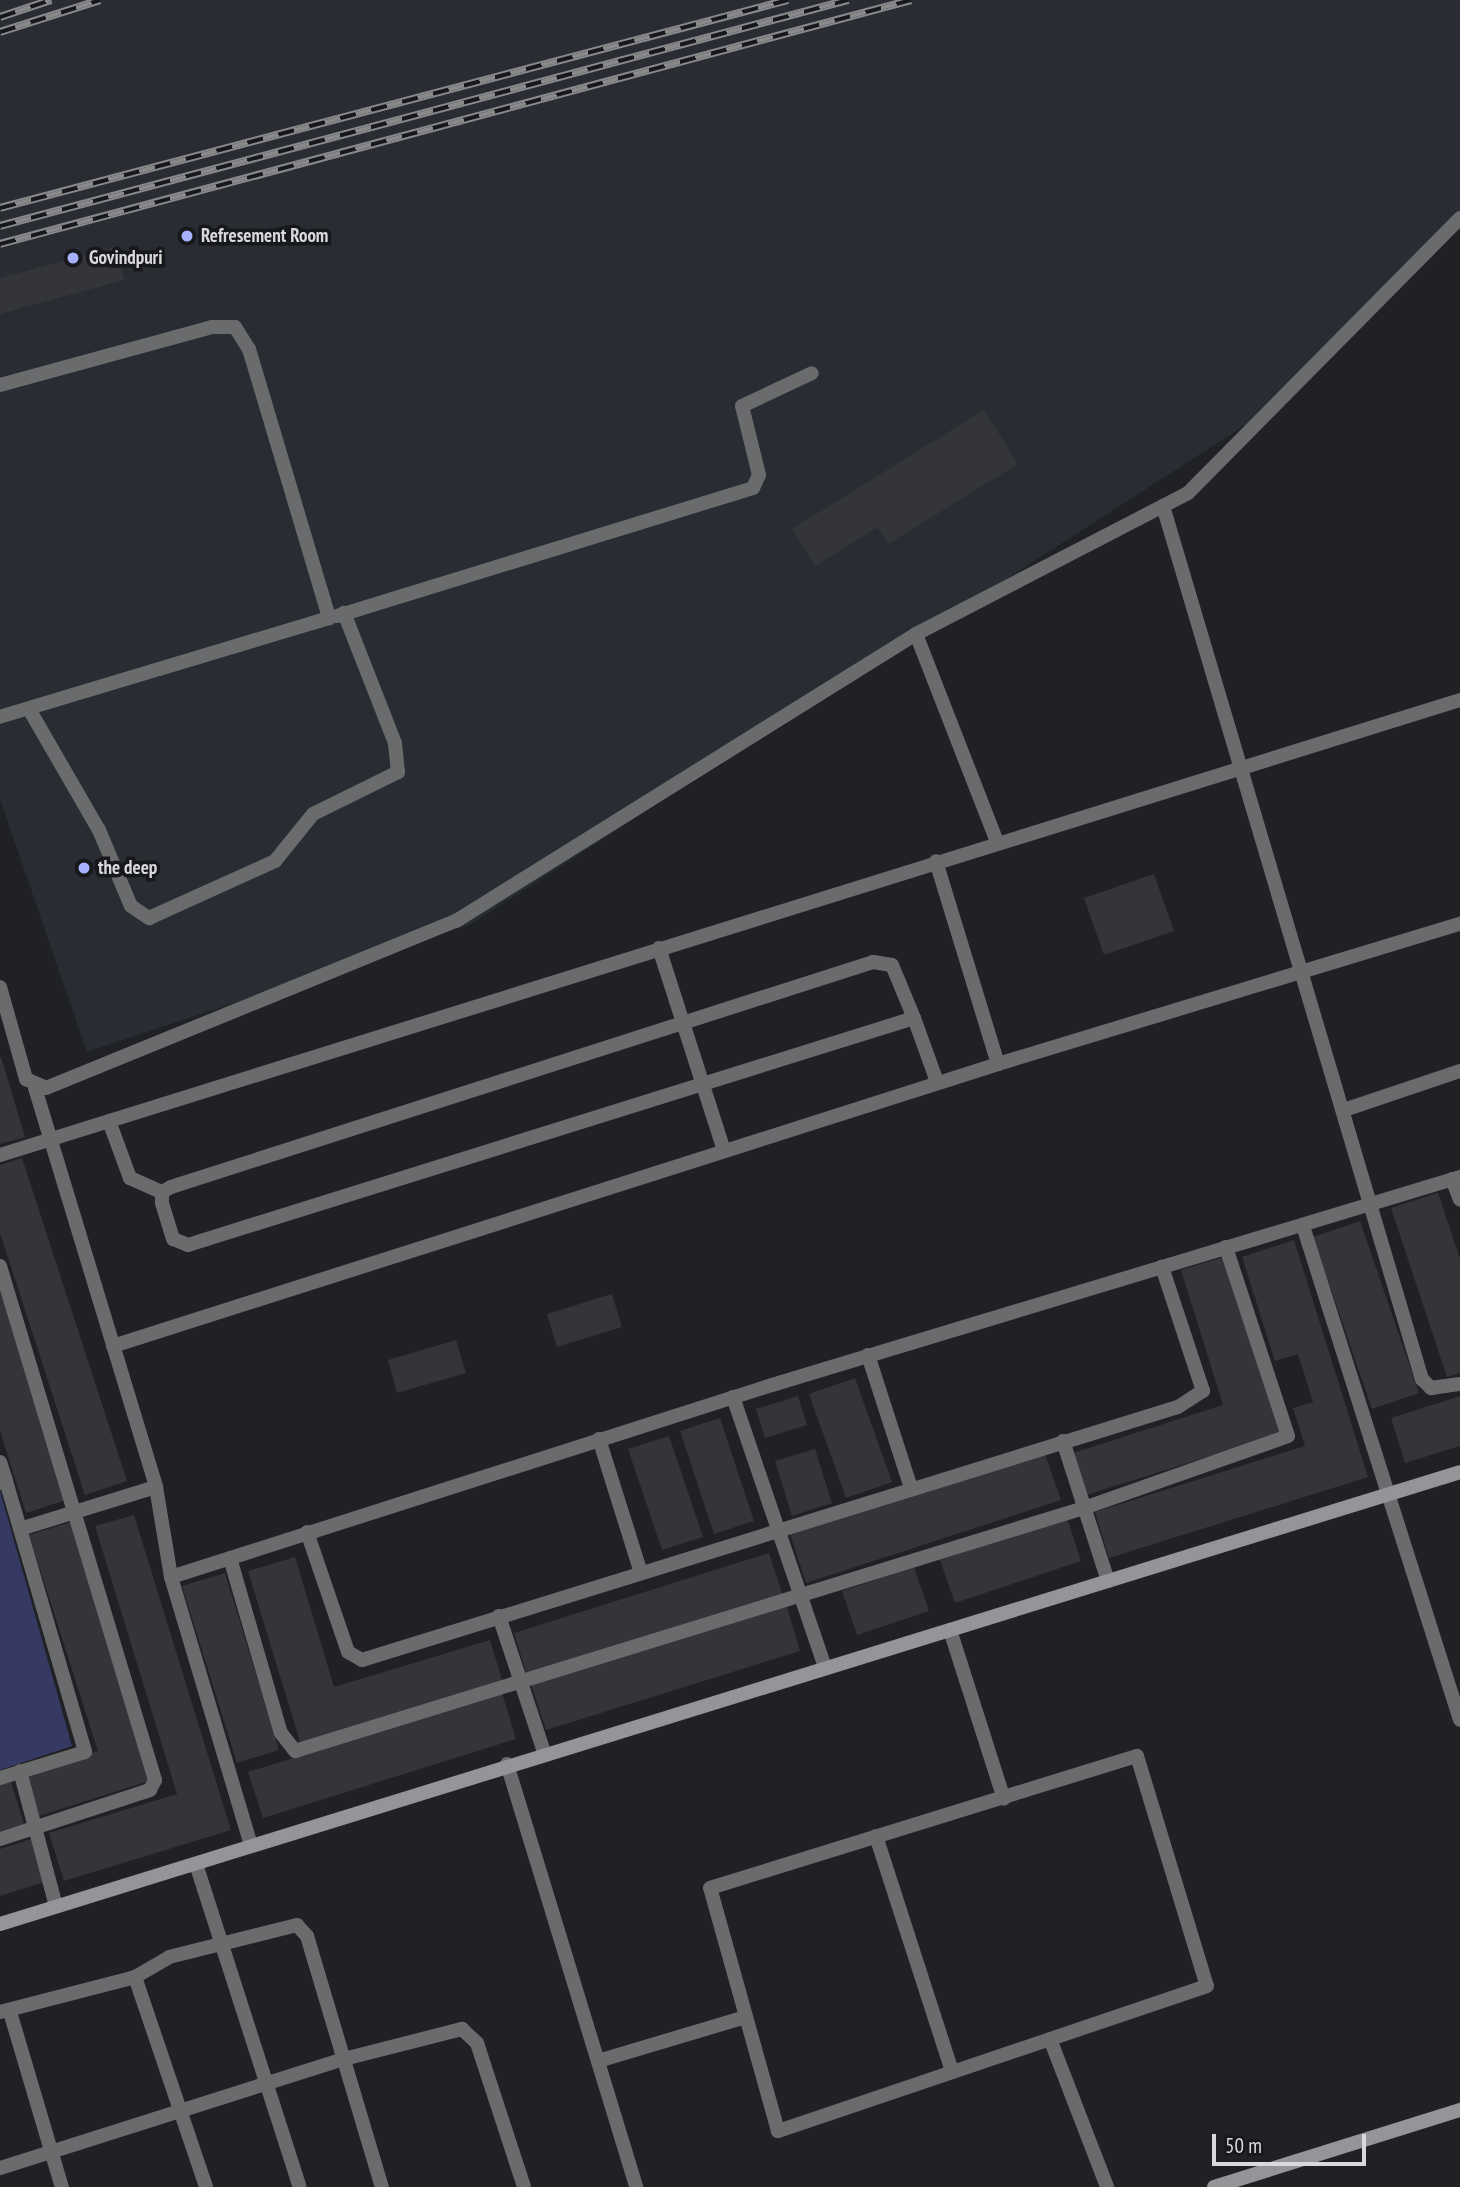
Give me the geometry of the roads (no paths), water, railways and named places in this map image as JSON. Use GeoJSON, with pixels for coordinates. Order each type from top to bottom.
{"type":"FeatureCollection","features":[{"type":"Feature","properties":{"kind":"street"},"geometry":{"type":"LineString","coordinates":[[35,1088],[164,1045],[425,937],[916,634],[1163,506],[1212,475],[1460,218]]}},
{"type":"Feature","properties":{"kind":"street"},"geometry":{"type":"LineString","coordinates":[[0,385],[212,327],[235,327],[249,349],[329,618]]}},
{"type":"Feature","properties":{"kind":"street"},"geometry":{"type":"LineString","coordinates":[[0,717],[753,488],[759,475],[742,406],[811,373]]}},
{"type":"Feature","properties":{"kind":"street"},"geometry":{"type":"LineString","coordinates":[[1163,506],[1236,769],[1374,1203],[1422,1379],[1431,1388],[1460,1384]]}},
{"type":"Feature","properties":{"kind":"street"},"geometry":{"type":"LineString","coordinates":[[29,709],[99,830],[136,914],[149,918],[275,861],[313,814],[398,772],[395,743],[344,613]]}},
{"type":"Feature","properties":{"kind":"street"},"geometry":{"type":"LineString","coordinates":[[916,634],[997,842]]}},
{"type":"Feature","properties":{"kind":"street"},"geometry":{"type":"LineString","coordinates":[[0,1155],[936,861],[1460,700]]}},
{"type":"Feature","properties":{"kind":"street"},"geometry":{"type":"LineString","coordinates":[[936,861],[999,1064]]}},
{"type":"Feature","properties":{"kind":"street"},"geometry":{"type":"LineString","coordinates":[[113,1346],[937,1082],[1460,924]]}},
{"type":"Feature","properties":{"kind":"street"},"geometry":{"type":"LineString","coordinates":[[659,948],[724,1151]]}},
{"type":"Feature","properties":{"kind":"street"},"geometry":{"type":"LineString","coordinates":[[109,1121],[130,1178],[162,1192],[682,1020],[880,961],[892,965],[937,1082]]}},
{"type":"Feature","properties":{"kind":"street"},"geometry":{"type":"LineString","coordinates":[[0,987],[23,1070],[35,1088],[156,1487],[171,1577],[251,1845]]}},
{"type":"Feature","properties":{"kind":"street"},"geometry":{"type":"LineString","coordinates":[[162,1192],[173,1239],[188,1245],[914,1018]]}},
{"type":"Feature","properties":{"kind":"street"},"geometry":{"type":"LineString","coordinates":[[1344,1110],[1460,1071]]}},
{"type":"Feature","properties":{"kind":"street"},"geometry":{"type":"LineString","coordinates":[[171,1577],[868,1355],[1456,1178],[1460,1200]]}},
{"type":"Feature","properties":{"kind":"street"},"geometry":{"type":"LineString","coordinates":[[1303,1226],[1460,1720]]}},
{"type":"Feature","properties":{"kind":"street"},"geometry":{"type":"LineString","coordinates":[[230,1558],[289,1749],[305,1750],[799,1591],[1084,1508],[1288,1436],[1226,1247]]}},
{"type":"Feature","properties":{"kind":"street"},"geometry":{"type":"LineString","coordinates":[[0,1266],[155,1780],[149,1790],[0,1839]]}},
{"type":"Feature","properties":{"kind":"street"},"geometry":{"type":"LineString","coordinates":[[307,1532],[354,1658],[641,1573],[1188,1404],[1203,1391],[1162,1267]]}},
{"type":"Feature","properties":{"kind":"street"},"geometry":{"type":"LineString","coordinates":[[868,1355],[911,1488]]}},
{"type":"Feature","properties":{"kind":"street"},"geometry":{"type":"LineString","coordinates":[[733,1397],[824,1667]]}},
{"type":"Feature","properties":{"kind":"street"},"geometry":{"type":"LineString","coordinates":[[599,1439],[641,1573]]}},
{"type":"Feature","properties":{"kind":"street"},"geometry":{"type":"LineString","coordinates":[[1063,1441],[1108,1581]]}},
{"type":"Feature","properties":{"kind":"street"},"geometry":{"type":"LineString","coordinates":[[0,1462],[3,1482],[20,1529],[85,1752],[0,1778]]}},
{"type":"Feature","properties":{"kind":"street"},"geometry":{"type":"LineString","coordinates":[[0,1924],[544,1752],[1460,1472]]}},
{"type":"Feature","properties":{"kind":"street"},"geometry":{"type":"LineString","coordinates":[[20,1529],[156,1487]]}},
{"type":"Feature","properties":{"kind":"street"},"geometry":{"type":"LineString","coordinates":[[499,1616],[544,1752]]}},
{"type":"Feature","properties":{"kind":"street"},"geometry":{"type":"LineString","coordinates":[[950,1630],[1004,1799]]}},
{"type":"Feature","properties":{"kind":"street"},"geometry":{"type":"LineString","coordinates":[[1137,1756],[1207,1986],[778,2131],[710,1888],[876,1836],[1004,1799],[1137,1756]]}},
{"type":"Feature","properties":{"kind":"street"},"geometry":{"type":"LineString","coordinates":[[507,1764],[636,2187]]}},
{"type":"Feature","properties":{"kind":"street"},"geometry":{"type":"LineString","coordinates":[[20,1771],[56,1906]]}},
{"type":"Feature","properties":{"kind":"street"},"geometry":{"type":"LineString","coordinates":[[876,1836],[952,2072]]}},
{"type":"Feature","properties":{"kind":"street"},"geometry":{"type":"LineString","coordinates":[[196,1864],[300,2187]]}},
{"type":"Feature","properties":{"kind":"street"},"geometry":{"type":"LineString","coordinates":[[62,2187],[5,2012],[135,1977],[169,1957],[223,1947],[298,1926],[307,1936],[382,2187]]}},
{"type":"Feature","properties":{"kind":"street"},"geometry":{"type":"LineString","coordinates":[[135,1977],[206,2187]]}},
{"type":"Feature","properties":{"kind":"street"},"geometry":{"type":"LineString","coordinates":[[598,2062],[746,2017]]}},
{"type":"Feature","properties":{"kind":"street"},"geometry":{"type":"LineString","coordinates":[[0,2168],[181,2113],[344,2059],[449,2031],[469,2033],[524,2187]]}},
{"type":"Feature","properties":{"kind":"street"},"geometry":{"type":"LineString","coordinates":[[1050,2039],[1107,2187]]}},
{"type":"Feature","properties":{"kind":"street"},"geometry":{"type":"LineString","coordinates":[[1214,2187],[1460,2110]]}},
{"type":"Feature","properties":{"kind":"railway"},"geometry":{"type":"LineString","coordinates":[[0,17],[51,0]]}},
{"type":"Feature","properties":{"kind":"railway"},"geometry":{"type":"LineString","coordinates":[[0,32],[100,0]]}},
{"type":"Feature","properties":{"kind":"railway"},"geometry":{"type":"LineString","coordinates":[[0,208],[788,0]]}},
{"type":"Feature","properties":{"kind":"railway"},"geometry":{"type":"LineString","coordinates":[[0,226],[848,0]]}},
{"type":"Feature","properties":{"kind":"railway"},"geometry":{"type":"LineString","coordinates":[[0,244],[911,0]]}},
{"type":"Feature","properties":{"kind":"place","name":"Refresement Room"},"geometry":{"type":"Point","coordinates":[187,236]}},
{"type":"Feature","properties":{"kind":"place","name":"Govindpuri"},"geometry":{"type":"Point","coordinates":[73,258]}},
{"type":"Feature","properties":{"kind":"place","name":"the deep"},"geometry":{"type":"Point","coordinates":[84,868]}}]}
